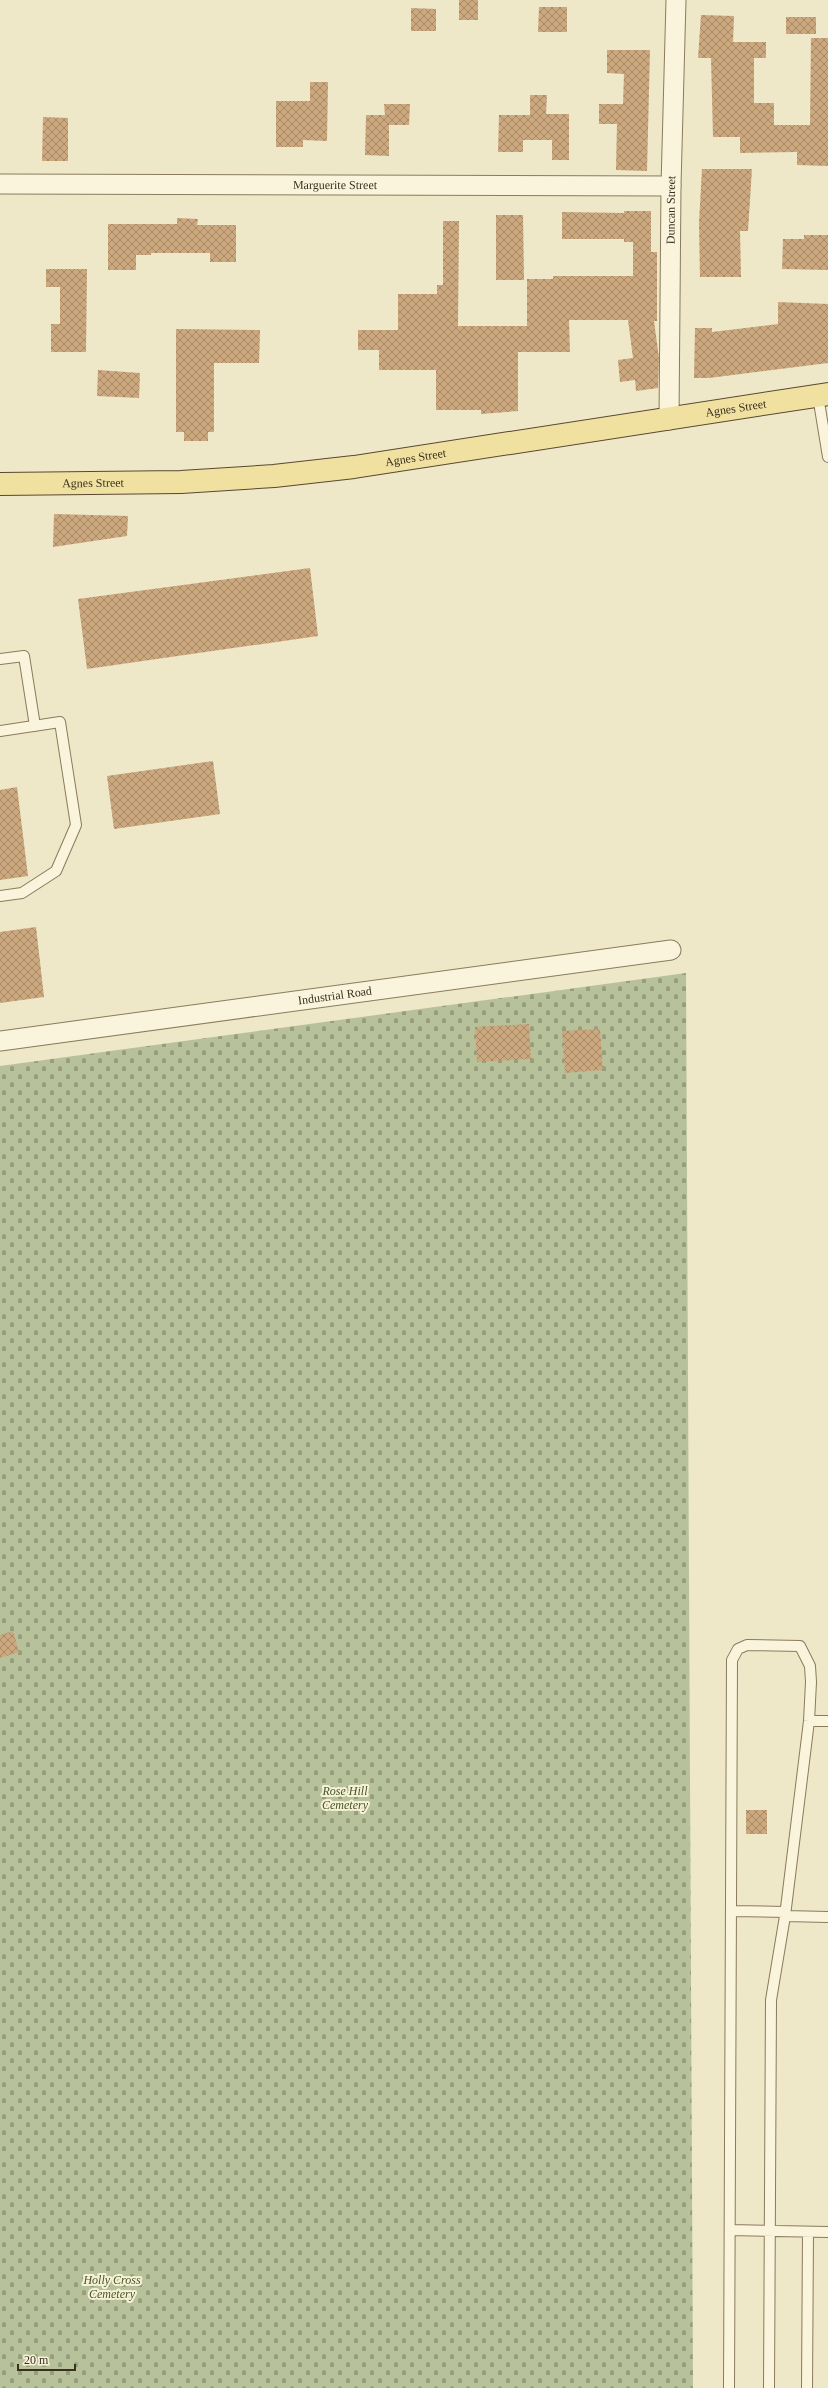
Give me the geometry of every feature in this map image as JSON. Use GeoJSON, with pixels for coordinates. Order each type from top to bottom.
{"type":"FeatureCollection","features":[{"type":"Feature","properties":{"kind":"main road","name":"Agnes Street"},"geometry":{"type":"LineString","coordinates":[[0,484],[181,482],[274,476],[354,467],[669,420],[823,395]]}},
{"type":"Feature","properties":{"kind":"street","name":"Duncan Street"},"geometry":{"type":"LineString","coordinates":[[669,420],[670,186],[676,0]]}},
{"type":"Feature","properties":{"kind":"street","name":"Marguerite Street"},"geometry":{"type":"LineString","coordinates":[[0,184],[670,186]]}},
{"type":"Feature","properties":{"kind":"street","name":"Industrial Road"},"geometry":{"type":"LineString","coordinates":[[0,1041],[671,950]]}},
{"type":"Feature","properties":{"kind":"lane"},"geometry":{"type":"LineString","coordinates":[[823,395],[828,457]]}},
{"type":"Feature","properties":{"kind":"lane"},"geometry":{"type":"LineString","coordinates":[[0,659],[24,656],[35,726]]}},
{"type":"Feature","properties":{"kind":"lane"},"geometry":{"type":"LineString","coordinates":[[0,731],[60,722],[76,825],[56,871],[22,893],[0,896]]}},
{"type":"Feature","properties":{"kind":"lane"},"geometry":{"type":"LineString","coordinates":[[729,2388],[732,1660],[738,1649],[746,1645],[800,1646],[810,1666],[811,1682],[809,1721],[785,1914],[771,2000],[769,2388]]}},
{"type":"Feature","properties":{"kind":"lane"},"geometry":{"type":"LineString","coordinates":[[809,1721],[828,1721]]}},
{"type":"Feature","properties":{"kind":"lane"},"geometry":{"type":"LineString","coordinates":[[731,1911],[828,1917]]}},
{"type":"Feature","properties":{"kind":"lane"},"geometry":{"type":"LineString","coordinates":[[730,2230],[828,2232]]}},
{"type":"Feature","properties":{"kind":"lane"},"geometry":{"type":"LineString","coordinates":[[807,2388],[808,2232]]}},
{"type":"Feature","properties":{"kind":"green space","name":"Rose Hill Cemetery"},"geometry":{"type":"Polygon","coordinates":[[[686,973],[693,2388],[0,2388],[0,1066],[686,973]]]}},
{"type":"Feature","properties":{"kind":"building"},"geometry":{"type":"Polygon","coordinates":[[[459,0],[478,0],[478,20],[459,20],[459,0]]]}},
{"type":"Feature","properties":{"kind":"building"},"geometry":{"type":"Polygon","coordinates":[[[539,7],[567,7],[567,32],[538,32],[539,7]]]}},
{"type":"Feature","properties":{"kind":"building"},"geometry":{"type":"Polygon","coordinates":[[[411,8],[436,9],[436,31],[411,31],[411,8]]]}},
{"type":"Feature","properties":{"kind":"building"},"geometry":{"type":"Polygon","coordinates":[[[701,15],[734,16],[733,42],[766,42],[766,58],[754,58],[754,103],[774,103],[774,125],[810,125],[811,38],[828,38],[828,166],[797,165],[797,152],[740,153],[740,137],[713,137],[711,58],[698,58],[701,15]]]}},
{"type":"Feature","properties":{"kind":"building"},"geometry":{"type":"Polygon","coordinates":[[[786,17],[816,17],[816,34],[786,34],[786,17]]]}},
{"type":"Feature","properties":{"kind":"building"},"geometry":{"type":"Polygon","coordinates":[[[607,50],[650,50],[647,171],[616,170],[617,124],[599,124],[599,104],[623,104],[624,74],[607,73],[607,50]]]}},
{"type":"Feature","properties":{"kind":"building"},"geometry":{"type":"Polygon","coordinates":[[[310,82],[328,82],[327,141],[303,140],[303,147],[276,147],[276,101],[310,101],[310,82]]]}},
{"type":"Feature","properties":{"kind":"building"},"geometry":{"type":"Polygon","coordinates":[[[530,95],[547,95],[546,114],[569,114],[569,160],[552,160],[552,140],[523,140],[523,152],[498,152],[499,115],[530,115],[530,95]]]}},
{"type":"Feature","properties":{"kind":"building"},"geometry":{"type":"Polygon","coordinates":[[[384,104],[410,104],[409,125],[389,125],[389,156],[365,155],[366,115],[385,115],[384,104]]]}},
{"type":"Feature","properties":{"kind":"building"},"geometry":{"type":"Polygon","coordinates":[[[43,117],[68,118],[68,161],[42,161],[43,117]]]}},
{"type":"Feature","properties":{"kind":"building"},"geometry":{"type":"Polygon","coordinates":[[[702,169],[752,169],[748,231],[740,231],[741,277],[700,277],[699,223],[702,169]]]}},
{"type":"Feature","properties":{"kind":"building"},"geometry":{"type":"Polygon","coordinates":[[[624,211],[651,211],[651,252],[657,252],[657,321],[654,321],[659,358],[658,388],[636,391],[635,380],[620,382],[618,360],[633,358],[628,320],[569,320],[570,352],[518,352],[518,411],[481,414],[481,410],[436,410],[436,370],[379,370],[379,350],[358,350],[358,330],[398,330],[398,294],[437,294],[437,285],[443,285],[443,221],[459,221],[458,326],[527,326],[527,279],[553,279],[553,276],[633,276],[633,242],[624,242],[624,239],[562,239],[562,212],[624,213],[624,211]]]}},
{"type":"Feature","properties":{"kind":"building"},"geometry":{"type":"Polygon","coordinates":[[[496,215],[523,215],[524,280],[496,280],[496,215]]]}},
{"type":"Feature","properties":{"kind":"building"},"geometry":{"type":"Polygon","coordinates":[[[177,218],[198,219],[197,225],[236,225],[236,262],[210,262],[210,253],[151,253],[151,255],[136,255],[136,270],[108,270],[108,224],[177,224],[177,218]]]}},
{"type":"Feature","properties":{"kind":"building"},"geometry":{"type":"Polygon","coordinates":[[[804,235],[828,235],[828,270],[782,269],[783,239],[804,239],[804,235]]]}},
{"type":"Feature","properties":{"kind":"building"},"geometry":{"type":"Polygon","coordinates":[[[46,269],[87,269],[86,352],[51,352],[51,324],[60,324],[60,287],[46,287],[46,269]]]}},
{"type":"Feature","properties":{"kind":"building"},"geometry":{"type":"Polygon","coordinates":[[[778,302],[828,304],[828,363],[709,378],[694,378],[695,328],[712,328],[712,332],[778,324],[778,302]]]}},
{"type":"Feature","properties":{"kind":"building"},"geometry":{"type":"Polygon","coordinates":[[[176,329],[260,330],[259,363],[214,363],[214,432],[208,432],[208,441],[184,441],[184,432],[176,432],[176,329]]]}},
{"type":"Feature","properties":{"kind":"building"},"geometry":{"type":"Polygon","coordinates":[[[98,370],[140,373],[139,398],[97,396],[98,370]]]}},
{"type":"Feature","properties":{"kind":"building"},"geometry":{"type":"Polygon","coordinates":[[[54,514],[128,516],[127,536],[53,547],[54,514]]]}},
{"type":"Feature","properties":{"kind":"building"},"geometry":{"type":"Polygon","coordinates":[[[310,568],[318,636],[87,669],[78,599],[310,568]]]}},
{"type":"Feature","properties":{"kind":"building"},"geometry":{"type":"Polygon","coordinates":[[[213,761],[220,814],[114,829],[107,776],[213,761]]]}},
{"type":"Feature","properties":{"kind":"building"},"geometry":{"type":"Polygon","coordinates":[[[17,787],[28,876],[0,880],[0,790],[17,787]]]}},
{"type":"Feature","properties":{"kind":"building"},"geometry":{"type":"Polygon","coordinates":[[[36,927],[44,997],[0,1003],[0,932],[36,927]]]}},
{"type":"Feature","properties":{"kind":"building"},"geometry":{"type":"Polygon","coordinates":[[[529,1024],[531,1059],[477,1062],[475,1027],[529,1024]]]}},
{"type":"Feature","properties":{"kind":"building"},"geometry":{"type":"Polygon","coordinates":[[[600,1029],[603,1070],[565,1073],[562,1031],[600,1029]]]}},
{"type":"Feature","properties":{"kind":"building"},"geometry":{"type":"Polygon","coordinates":[[[13,1631],[19,1652],[0,1658],[0,1635],[13,1631]]]}},
{"type":"Feature","properties":{"kind":"building"},"geometry":{"type":"Polygon","coordinates":[[[746,1810],[767,1810],[767,1834],[746,1834],[746,1810]]]}},
{"type":"Feature","properties":{"kind":"park label","name":"Holly Cross Cemetery"},"geometry":{"type":"Point","coordinates":[112,2287]}}]}
